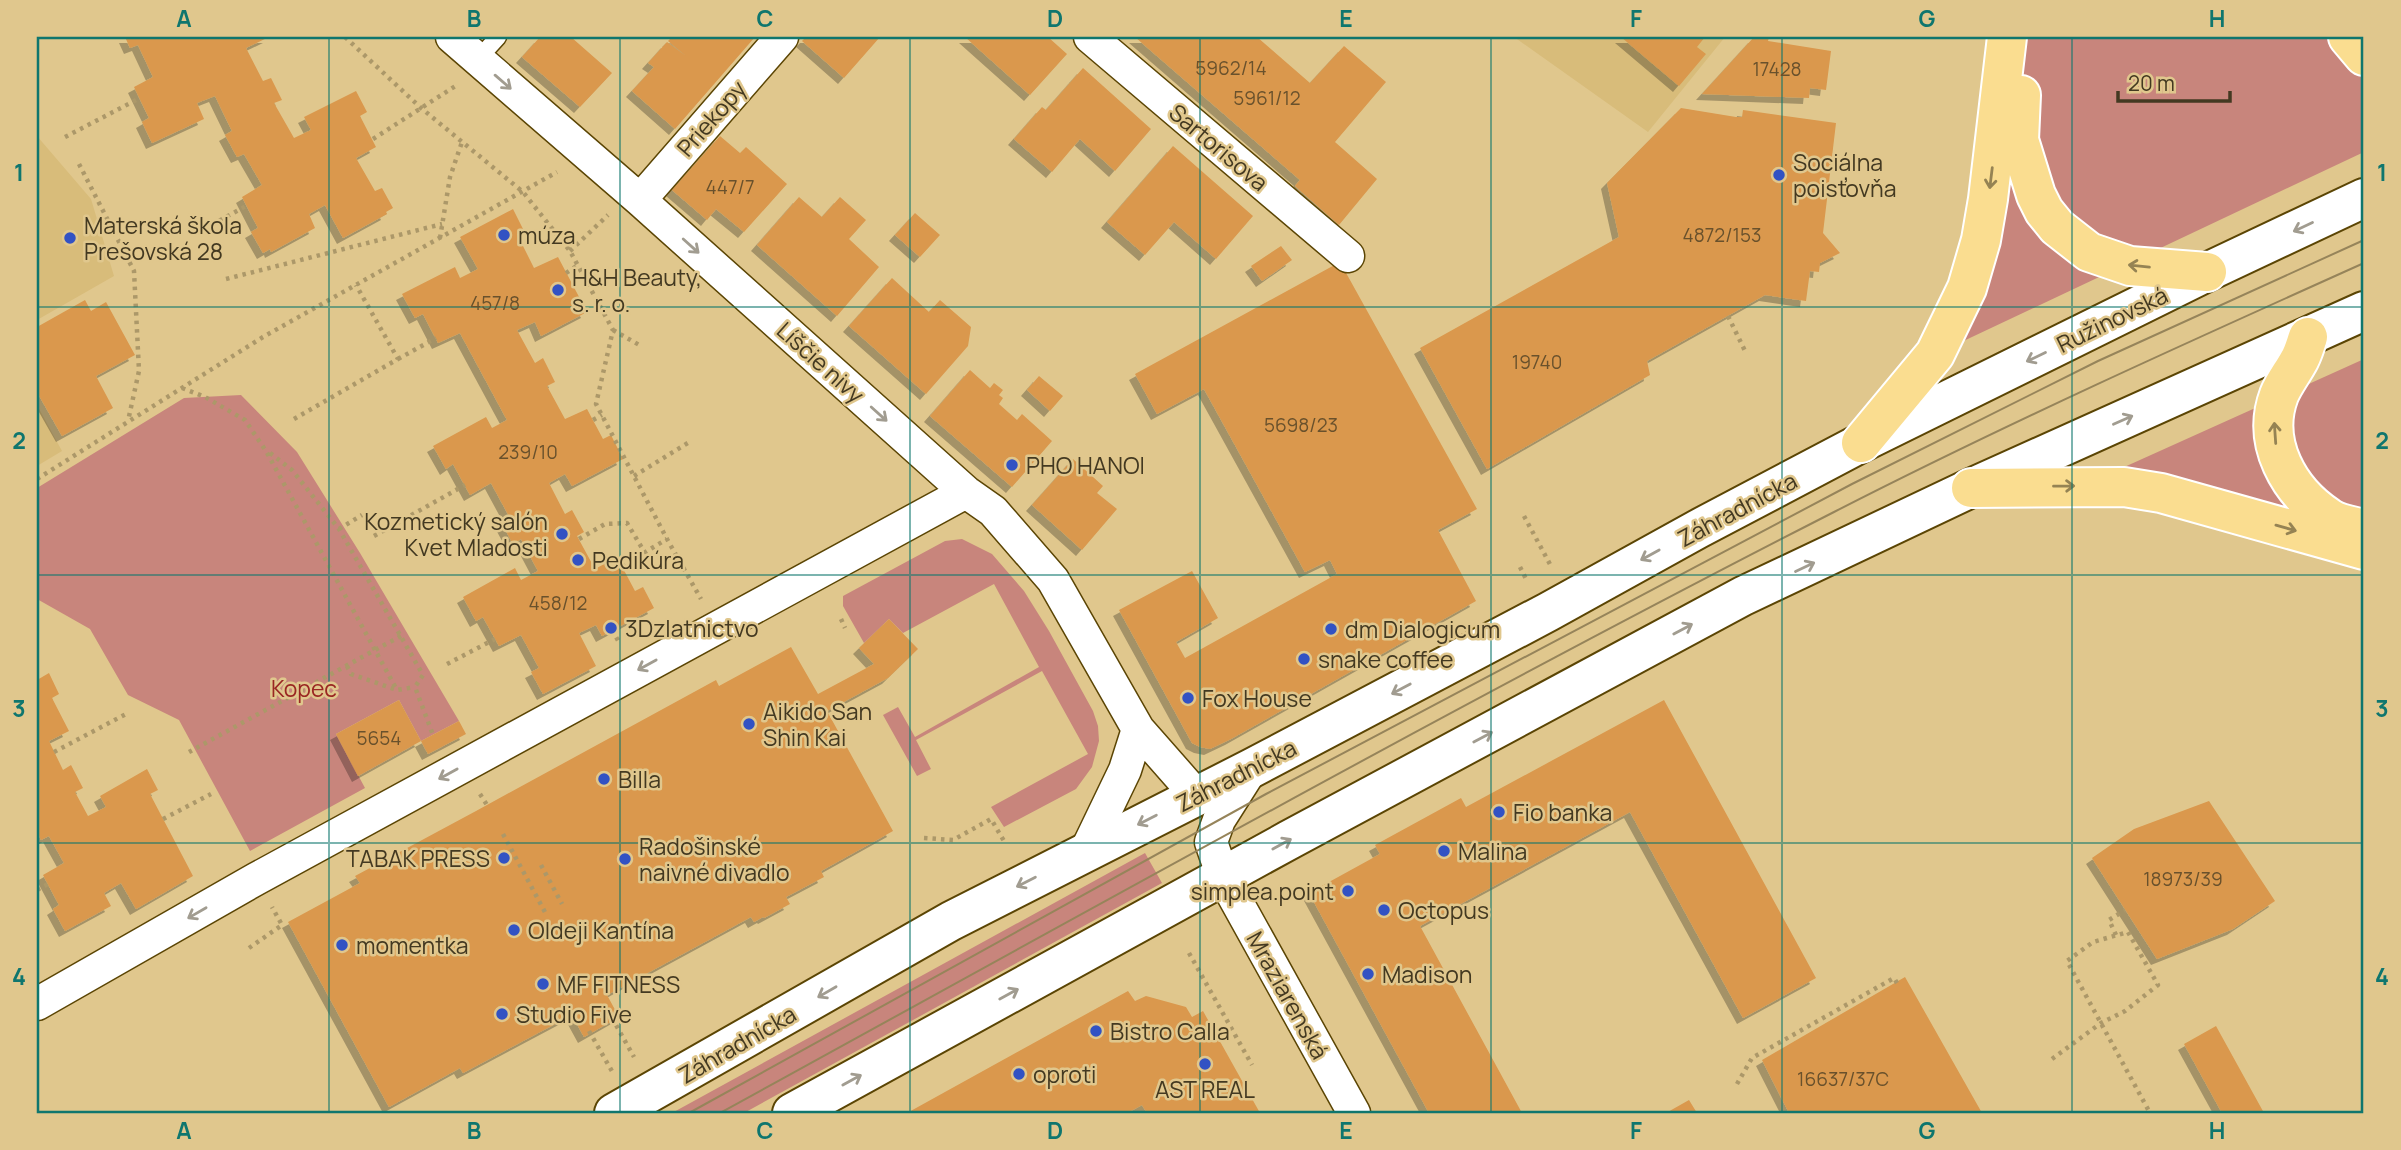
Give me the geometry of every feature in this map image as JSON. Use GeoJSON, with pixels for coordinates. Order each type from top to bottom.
{"type":"FeatureCollection","features":[{"type":"Feature","properties":{"kind":"main road"},"geometry":{"type":"LineString","coordinates":[[1861,443],[1935,354],[1967,288],[1982,240],[2007,37]]}},
{"type":"Feature","properties":{"kind":"main road"},"geometry":{"type":"LineString","coordinates":[[2023,37],[2019,140],[2036,195],[2044,211],[2057,227],[2089,252],[2130,266],[2207,272]]}},
{"type":"Feature","properties":{"kind":"main road"},"geometry":{"type":"LineString","coordinates":[[2347,37],[2364,56]]}},
{"type":"Feature","properties":{"kind":"main road"},"geometry":{"type":"LineString","coordinates":[[2308,337],[2300,360],[2279,396],[2273,430],[2276,448],[2288,478],[2307,499],[2330,519],[2364,529]]}},
{"type":"Feature","properties":{"kind":"main road"},"geometry":{"type":"LineString","coordinates":[[1971,488],[2132,488],[2161,493],[2364,550]]}},
{"type":"Feature","properties":{"kind":"street","name":"Líščie nivy"},"geometry":{"type":"LineString","coordinates":[[452,37],[640,200],[966,492],[993,511],[1054,580],[1138,729],[1196,795]]}},
{"type":"Feature","properties":{"kind":"street","name":"Priekopy"},"geometry":{"type":"LineString","coordinates":[[640,200],[782,37]]}},
{"type":"Feature","properties":{"kind":"street","name":"Sartorisova"},"geometry":{"type":"LineString","coordinates":[[1090,37],[1348,256]]}},
{"type":"Feature","properties":{"kind":"street","name":"Ružinovská"},"geometry":{"type":"LineString","coordinates":[[1861,443],[2207,272],[2364,198]]}},
{"type":"Feature","properties":{"kind":"street"},"geometry":{"type":"LineString","coordinates":[[792,1113],[1743,596],[1971,488],[2364,311]]}},
{"type":"Feature","properties":{"kind":"street","name":"Záhradnícka"},"geometry":{"type":"LineString","coordinates":[[614,1113],[951,921],[1252,768],[1861,443]]}},
{"type":"Feature","properties":{"kind":"street"},"geometry":{"type":"LineString","coordinates":[[37,1004],[256,879],[966,492]]}},
{"type":"Feature","properties":{"kind":"street"},"geometry":{"type":"LineString","coordinates":[[1086,851],[1125,770],[1138,729]]}},
{"type":"Feature","properties":{"kind":"street","name":"Mraziarenská"},"geometry":{"type":"LineString","coordinates":[[1252,768],[1219,820],[1211,842],[1223,877],[1354,1113]]}},
{"type":"Feature","properties":{"kind":"path"},"geometry":{"type":"LineString","coordinates":[[345,37],[421,108],[523,192],[570,251],[613,330],[642,346]]}},
{"type":"Feature","properties":{"kind":"path"},"geometry":{"type":"LineString","coordinates":[[373,139],[421,108],[478,60]]}},
{"type":"Feature","properties":{"kind":"path"},"geometry":{"type":"LineString","coordinates":[[65,136],[140,98]]}},
{"type":"Feature","properties":{"kind":"path"},"geometry":{"type":"LineString","coordinates":[[439,239],[450,177],[462,142]]}},
{"type":"Feature","properties":{"kind":"path"},"geometry":{"type":"LineString","coordinates":[[79,164],[134,271],[139,372],[128,421]]}},
{"type":"Feature","properties":{"kind":"path"},"geometry":{"type":"LineString","coordinates":[[37,479],[263,337],[557,172]]}},
{"type":"Feature","properties":{"kind":"path"},"geometry":{"type":"LineString","coordinates":[[197,233],[246,206]]}},
{"type":"Feature","properties":{"kind":"path"},"geometry":{"type":"LineString","coordinates":[[570,251],[610,213]]}},
{"type":"Feature","properties":{"kind":"path"},"geometry":{"type":"LineString","coordinates":[[226,279],[442,224]]}},
{"type":"Feature","properties":{"kind":"path"},"geometry":{"type":"LineString","coordinates":[[566,272],[578,265]]}},
{"type":"Feature","properties":{"kind":"path"},"geometry":{"type":"LineString","coordinates":[[356,285],[398,359]]}},
{"type":"Feature","properties":{"kind":"path"},"geometry":{"type":"LineString","coordinates":[[1728,316],[1746,353]]}},
{"type":"Feature","properties":{"kind":"path"},"geometry":{"type":"LineString","coordinates":[[613,330],[596,404],[707,609]]}},
{"type":"Feature","properties":{"kind":"path"},"geometry":{"type":"LineString","coordinates":[[294,419],[436,338]]}},
{"type":"Feature","properties":{"kind":"path"},"geometry":{"type":"LineString","coordinates":[[182,388],[205,397],[245,420],[266,451],[397,690]]}},
{"type":"Feature","properties":{"kind":"path"},"geometry":{"type":"LineString","coordinates":[[593,419],[602,415]]}},
{"type":"Feature","properties":{"kind":"path"},"geometry":{"type":"LineString","coordinates":[[634,476],[691,441]]}},
{"type":"Feature","properties":{"kind":"path"},"geometry":{"type":"LineString","coordinates":[[266,451],[292,470],[339,529],[423,675],[415,687],[397,690],[351,674],[346,666]]}},
{"type":"Feature","properties":{"kind":"path"},"geometry":{"type":"LineString","coordinates":[[374,537],[465,485]]}},
{"type":"Feature","properties":{"kind":"path"},"geometry":{"type":"LineString","coordinates":[[339,529],[362,516]]}},
{"type":"Feature","properties":{"kind":"path"},"geometry":{"type":"LineString","coordinates":[[1524,516],[1554,572]]}},
{"type":"Feature","properties":{"kind":"path"},"geometry":{"type":"LineString","coordinates":[[579,539],[605,524],[627,523],[645,553]]}},
{"type":"Feature","properties":{"kind":"path"},"geometry":{"type":"LineString","coordinates":[[622,566],[667,539]]}},
{"type":"Feature","properties":{"kind":"path"},"geometry":{"type":"LineString","coordinates":[[1520,567],[1529,584]]}},
{"type":"Feature","properties":{"kind":"path"},"geometry":{"type":"LineString","coordinates":[[841,620],[845,628]]}},
{"type":"Feature","properties":{"kind":"path"},"geometry":{"type":"LineString","coordinates":[[189,752],[401,636]]}},
{"type":"Feature","properties":{"kind":"path"},"geometry":{"type":"LineString","coordinates":[[447,664],[495,639]]}},
{"type":"Feature","properties":{"kind":"path"},"geometry":{"type":"LineString","coordinates":[[415,687],[433,735]]}},
{"type":"Feature","properties":{"kind":"path"},"geometry":{"type":"LineString","coordinates":[[54,752],[126,714]]}},
{"type":"Feature","properties":{"kind":"path"},"geometry":{"type":"LineString","coordinates":[[163,819],[211,794]]}},
{"type":"Feature","properties":{"kind":"path"},"geometry":{"type":"LineString","coordinates":[[924,838],[953,841],[991,819],[1004,841]]}},
{"type":"Feature","properties":{"kind":"path"},"geometry":{"type":"LineString","coordinates":[[503,834],[546,914]]}},
{"type":"Feature","properties":{"kind":"path"},"geometry":{"type":"LineString","coordinates":[[541,866],[562,904]]}},
{"type":"Feature","properties":{"kind":"path"},"geometry":{"type":"LineString","coordinates":[[37,890],[48,884]]}},
{"type":"Feature","properties":{"kind":"path"},"geometry":{"type":"LineString","coordinates":[[249,948],[282,925],[272,906]]}},
{"type":"Feature","properties":{"kind":"path"},"geometry":{"type":"LineString","coordinates":[[2116,935],[2109,920],[2125,910]]}},
{"type":"Feature","properties":{"kind":"path"},"geometry":{"type":"LineString","coordinates":[[2052,1059],[2101,1023],[2125,1011],[2158,985],[2128,932],[2093,942],[2067,961],[2101,1023],[2150,1113]]}},
{"type":"Feature","properties":{"kind":"path"},"geometry":{"type":"LineString","coordinates":[[1189,953],[1252,1065]]}},
{"type":"Feature","properties":{"kind":"path"},"geometry":{"type":"LineString","coordinates":[[1737,1084],[1752,1059],[1894,978],[1897,983]]}},
{"type":"Feature","properties":{"kind":"path"},"geometry":{"type":"LineString","coordinates":[[612,1018],[628,1046]]}},
{"type":"Feature","properties":{"kind":"path"},"geometry":{"type":"LineString","coordinates":[[589,1031],[605,1059]]}},
{"type":"Feature","properties":{"kind":"shaded area"},"geometry":{"type":"Polygon","coordinates":[[[1514,37],[1725,37],[1648,132],[1514,37]]]}},
{"type":"Feature","properties":{"kind":"shaded area","name":"Materská škola Prešovská 28"},"geometry":{"type":"Polygon","coordinates":[[[37,136],[91,199],[114,276],[37,320],[37,136]]]}},
{"type":"Feature","properties":{"kind":"shaded area"},"geometry":{"type":"Polygon","coordinates":[[[37,405],[62,451],[37,466],[37,405]]]}},
{"type":"Feature","properties":{"kind":"green space"},"geometry":{"type":"Polygon","coordinates":[[[2017,37],[2364,37],[2364,152],[1955,345],[2017,37]]]}},
{"type":"Feature","properties":{"kind":"green space"},"geometry":{"type":"Polygon","coordinates":[[[2364,359],[2364,534],[2111,473],[2364,359]]]}},
{"type":"Feature","properties":{"kind":"green space","name":"Kopec"},"geometry":{"type":"Polygon","coordinates":[[[241,395],[297,452],[459,721],[421,741],[399,700],[336,734],[365,788],[250,851],[179,720],[128,695],[90,629],[37,599],[37,488],[184,398],[241,395]]]}},
{"type":"Feature","properties":{"kind":"green space"},"geometry":{"type":"Polygon","coordinates":[[[962,539],[992,554],[1024,591],[1093,711],[1098,726],[1099,741],[1092,767],[1076,789],[1004,827],[991,807],[1088,754],[1042,671],[916,740],[931,769],[917,776],[883,715],[898,707],[915,737],[1039,667],[994,584],[903,633],[889,619],[864,643],[843,606],[843,596],[945,541],[962,539]]]}},
{"type":"Feature","properties":{"kind":"green space"},"geometry":{"type":"Polygon","coordinates":[[[1145,853],[1162,883],[744,1113],[672,1113],[1145,853]]]}},
{"type":"Feature","properties":{"kind":"building"},"geometry":{"type":"Polygon","coordinates":[[[125,37],[269,37],[246,48],[263,81],[271,78],[282,100],[274,103],[294,138],[311,130],[304,117],[356,91],[367,112],[360,116],[376,147],[356,158],[375,191],[382,188],[393,208],[343,238],[325,205],[309,214],[315,228],[271,252],[270,249],[263,253],[251,232],[258,228],[242,197],[262,185],[244,154],[237,157],[225,135],[232,131],[215,96],[197,103],[204,119],[152,143],[142,122],[149,118],[134,87],[153,77],[138,45],[130,48],[125,37]]]}},
{"type":"Feature","properties":{"kind":"building"},"geometry":{"type":"Polygon","coordinates":[[[540,37],[571,37],[612,73],[580,107],[522,57],[540,37]]]}},
{"type":"Feature","properties":{"kind":"building"},"geometry":{"type":"Polygon","coordinates":[[[672,37],[755,37],[675,129],[632,91],[654,67],[648,63],[667,42],[686,56],[668,41],[672,37]]]}},
{"type":"Feature","properties":{"kind":"building"},"geometry":{"type":"Polygon","coordinates":[[[806,37],[880,37],[844,78],[802,41],[806,37]]]}},
{"type":"Feature","properties":{"kind":"building"},"geometry":{"type":"Polygon","coordinates":[[[965,37],[1048,37],[1067,54],[1030,95],[965,37]]]}},
{"type":"Feature","properties":{"kind":"building"},"geometry":{"type":"Polygon","coordinates":[[[1135,37],[1257,37],[1310,83],[1344,46],[1386,82],[1335,142],[1377,179],[1339,225],[1295,186],[1300,180],[1135,37]]]}},
{"type":"Feature","properties":{"kind":"building"},"geometry":{"type":"Polygon","coordinates":[[[1621,37],[1705,37],[1697,47],[1706,54],[1679,86],[1621,37]]]}},
{"type":"Feature","properties":{"kind":"building"},"geometry":{"type":"Polygon","coordinates":[[[1754,37],[1769,37],[1768,41],[1831,51],[1826,90],[1810,88],[1809,98],[1702,94],[1754,37]]]}},
{"type":"Feature","properties":{"kind":"building"},"geometry":{"type":"Polygon","coordinates":[[[1083,68],[1151,129],[1115,171],[1080,139],[1052,172],[1014,139],[1042,107],[1046,110],[1083,68]]]}},
{"type":"Feature","properties":{"kind":"building"},"geometry":{"type":"Polygon","coordinates":[[[1681,108],[1736,117],[1742,117],[1743,110],[1836,123],[1823,233],[1840,253],[1820,263],[1819,272],[1810,271],[1806,301],[1765,295],[1647,361],[1650,375],[1487,469],[1420,348],[1619,237],[1607,183],[1681,108]]]}},
{"type":"Feature","properties":{"kind":"building"},"geometry":{"type":"Polygon","coordinates":[[[720,136],[740,153],[746,147],[787,184],[744,232],[716,209],[707,220],[672,190],[720,136]]]}},
{"type":"Feature","properties":{"kind":"building"},"geometry":{"type":"Polygon","coordinates":[[[1173,146],[1253,216],[1216,259],[1174,222],[1145,255],[1107,222],[1173,146]]]}},
{"type":"Feature","properties":{"kind":"building"},"geometry":{"type":"Polygon","coordinates":[[[799,197],[822,217],[840,197],[866,220],[849,239],[879,267],[837,316],[757,245],[799,197]]]}},
{"type":"Feature","properties":{"kind":"building"},"geometry":{"type":"Polygon","coordinates":[[[513,209],[524,231],[517,234],[534,268],[558,257],[587,312],[541,336],[535,322],[517,330],[535,363],[543,358],[555,382],[547,386],[565,419],[587,409],[603,439],[611,435],[623,459],[572,486],[565,474],[549,483],[565,514],[572,510],[584,532],[577,536],[595,569],[617,557],[635,591],[643,587],[654,608],[602,636],[596,625],[579,633],[596,666],[543,694],[531,672],[539,668],[521,635],[499,646],[483,617],[476,621],[463,597],[515,568],[521,580],[538,571],[521,539],[513,544],[501,522],[510,518],[491,483],[470,495],[453,464],[446,469],[433,446],[486,417],[492,428],[507,420],[460,333],[438,343],[423,314],[415,318],[402,294],[455,267],[460,278],[478,269],[460,237],[513,209]]]}},
{"type":"Feature","properties":{"kind":"building"},"geometry":{"type":"Polygon","coordinates":[[[915,213],[940,235],[920,257],[895,235],[915,213]]]}},
{"type":"Feature","properties":{"kind":"building"},"geometry":{"type":"Polygon","coordinates":[[[1281,246],[1292,260],[1262,281],[1251,266],[1281,246]]]}},
{"type":"Feature","properties":{"kind":"building"},"geometry":{"type":"Polygon","coordinates":[[[1340,262],[1477,509],[1438,530],[1476,601],[1231,739],[1210,749],[1200,747],[1192,743],[1119,610],[1192,571],[1218,618],[1176,642],[1185,658],[1337,574],[1330,560],[1305,572],[1204,389],[1157,414],[1135,374],[1340,262]]]}},
{"type":"Feature","properties":{"kind":"building"},"geometry":{"type":"Polygon","coordinates":[[[892,278],[929,312],[940,300],[971,327],[968,346],[926,394],[849,326],[892,278]]]}},
{"type":"Feature","properties":{"kind":"building"},"geometry":{"type":"Polygon","coordinates":[[[85,300],[91,311],[106,302],[135,355],[96,376],[113,408],[62,436],[37,392],[37,327],[85,300]]]}},
{"type":"Feature","properties":{"kind":"building"},"geometry":{"type":"Polygon","coordinates":[[[970,370],[990,388],[994,383],[1003,390],[999,395],[1003,398],[999,404],[1017,420],[1022,414],[1052,441],[1012,487],[930,416],[970,370]]]}},
{"type":"Feature","properties":{"kind":"building"},"geometry":{"type":"Polygon","coordinates":[[[1039,376],[1063,396],[1050,411],[1027,390],[1039,376]]]}},
{"type":"Feature","properties":{"kind":"building"},"geometry":{"type":"Polygon","coordinates":[[[1073,459],[1103,486],[1097,493],[1117,509],[1082,550],[1032,505],[1073,459]]]}},
{"type":"Feature","properties":{"kind":"building"},"geometry":{"type":"Polygon","coordinates":[[[889,619],[918,649],[888,678],[827,711],[893,831],[821,871],[824,877],[786,897],[790,904],[754,922],[751,917],[607,995],[619,1017],[584,1037],[572,1015],[463,1073],[460,1068],[389,1107],[288,922],[360,883],[355,876],[716,680],[719,686],[791,647],[818,694],[874,664],[859,648],[889,619]]]}},
{"type":"Feature","properties":{"kind":"building"},"geometry":{"type":"Polygon","coordinates":[[[49,673],[59,694],[52,698],[69,731],[49,741],[63,770],[71,765],[83,788],[75,792],[88,816],[106,807],[100,796],[147,769],[158,790],[150,794],[193,876],[136,909],[121,883],[104,893],[111,906],[65,931],[53,909],[59,905],[43,875],[64,863],[49,836],[41,840],[37,831],[37,680],[49,673]]]}},
{"type":"Feature","properties":{"kind":"building"},"geometry":{"type":"Polygon","coordinates":[[[399,700],[421,741],[358,776],[336,734],[399,700]]]}},
{"type":"Feature","properties":{"kind":"building","name":"Octopus"},"geometry":{"type":"Polygon","coordinates":[[[1664,700],[1816,978],[1743,1018],[1630,812],[1420,926],[1522,1113],[1429,1113],[1309,893],[1380,854],[1375,845],[1461,798],[1466,807],[1664,700]]]}},
{"type":"Feature","properties":{"kind":"building"},"geometry":{"type":"Polygon","coordinates":[[[459,721],[466,734],[428,754],[421,741],[459,721]]]}},
{"type":"Feature","properties":{"kind":"building"},"geometry":{"type":"Polygon","coordinates":[[[2209,801],[2275,901],[2233,929],[2157,959],[2092,858],[2134,829],[2209,801]]]}},
{"type":"Feature","properties":{"kind":"building"},"geometry":{"type":"Polygon","coordinates":[[[1905,977],[1982,1113],[1789,1113],[1762,1060],[1905,977]]]}},
{"type":"Feature","properties":{"kind":"building"},"geometry":{"type":"Polygon","coordinates":[[[1128,991],[1135,1001],[1146,996],[1186,1007],[1192,1017],[1203,1011],[1260,1113],[1147,1113],[1142,1105],[1127,1113],[907,1113],[1128,991]]]}},
{"type":"Feature","properties":{"kind":"building"},"geometry":{"type":"Polygon","coordinates":[[[2216,1026],[2264,1113],[2222,1113],[2184,1044],[2216,1026]]]}},
{"type":"Feature","properties":{"kind":"building"},"geometry":{"type":"Polygon","coordinates":[[[1689,1100],[1697,1113],[1666,1113],[1689,1100]]]}},
{"type":"Feature","properties":{"kind":"tram line"},"geometry":{"type":"LineString","coordinates":[[689,1113],[1266,794],[1852,484],[2098,361],[2364,240]]}},
{"type":"Feature","properties":{"kind":"tram line"},"geometry":{"type":"LineString","coordinates":[[720,1113],[1553,658],[1834,512],[2031,415],[2364,263]]}},
{"type":"Feature","properties":{"kind":"place","name":"Sociálna poisťovňa"},"geometry":{"type":"Point","coordinates":[1779,175]}},
{"type":"Feature","properties":{"kind":"place","name":"múza"},"geometry":{"type":"Point","coordinates":[504,235]}},
{"type":"Feature","properties":{"kind":"place","name":"Materská škola Prešovská 28"},"geometry":{"type":"Point","coordinates":[70,238]}},
{"type":"Feature","properties":{"kind":"place","name":"H&H Beauty, s. r. o."},"geometry":{"type":"Point","coordinates":[558,290]}},
{"type":"Feature","properties":{"kind":"place","name":"PHO HANOI"},"geometry":{"type":"Point","coordinates":[1012,465]}},
{"type":"Feature","properties":{"kind":"place","name":"Kozmetický salón Kvet Mladosti"},"geometry":{"type":"Point","coordinates":[562,534]}},
{"type":"Feature","properties":{"kind":"place","name":"Pedikúra"},"geometry":{"type":"Point","coordinates":[578,560]}},
{"type":"Feature","properties":{"kind":"place","name":"3Dzlatnictvo"},"geometry":{"type":"Point","coordinates":[611,628]}},
{"type":"Feature","properties":{"kind":"place","name":"dm Dialogicum"},"geometry":{"type":"Point","coordinates":[1331,629]}},
{"type":"Feature","properties":{"kind":"place","name":"snake coffee"},"geometry":{"type":"Point","coordinates":[1304,659]}},
{"type":"Feature","properties":{"kind":"place","name":"Fox House"},"geometry":{"type":"Point","coordinates":[1188,698]}},
{"type":"Feature","properties":{"kind":"place","name":"Aikido San Shin Kai"},"geometry":{"type":"Point","coordinates":[749,724]}},
{"type":"Feature","properties":{"kind":"place","name":"Billa"},"geometry":{"type":"Point","coordinates":[604,779]}},
{"type":"Feature","properties":{"kind":"place","name":"Fio banka"},"geometry":{"type":"Point","coordinates":[1499,812]}},
{"type":"Feature","properties":{"kind":"place","name":"Malina"},"geometry":{"type":"Point","coordinates":[1444,851]}},
{"type":"Feature","properties":{"kind":"place","name":"TABAK PRESS"},"geometry":{"type":"Point","coordinates":[504,858]}},
{"type":"Feature","properties":{"kind":"place","name":"Radošinské naivné divadlo"},"geometry":{"type":"Point","coordinates":[625,859]}},
{"type":"Feature","properties":{"kind":"place","name":"simplea.point"},"geometry":{"type":"Point","coordinates":[1348,891]}},
{"type":"Feature","properties":{"kind":"place","name":"Octopus"},"geometry":{"type":"Point","coordinates":[1384,910]}},
{"type":"Feature","properties":{"kind":"place","name":"Oldeji Kantína"},"geometry":{"type":"Point","coordinates":[514,930]}},
{"type":"Feature","properties":{"kind":"place","name":"momentka"},"geometry":{"type":"Point","coordinates":[342,945]}},
{"type":"Feature","properties":{"kind":"place","name":"Madison"},"geometry":{"type":"Point","coordinates":[1368,974]}},
{"type":"Feature","properties":{"kind":"place","name":"MF FITNESS"},"geometry":{"type":"Point","coordinates":[543,984]}},
{"type":"Feature","properties":{"kind":"place","name":"Studio Five"},"geometry":{"type":"Point","coordinates":[502,1014]}},
{"type":"Feature","properties":{"kind":"place","name":"Bistro Calla"},"geometry":{"type":"Point","coordinates":[1096,1031]}},
{"type":"Feature","properties":{"kind":"place","name":"AST REAL"},"geometry":{"type":"Point","coordinates":[1205,1064]}},
{"type":"Feature","properties":{"kind":"place","name":"oproti"},"geometry":{"type":"Point","coordinates":[1019,1074]}}]}
